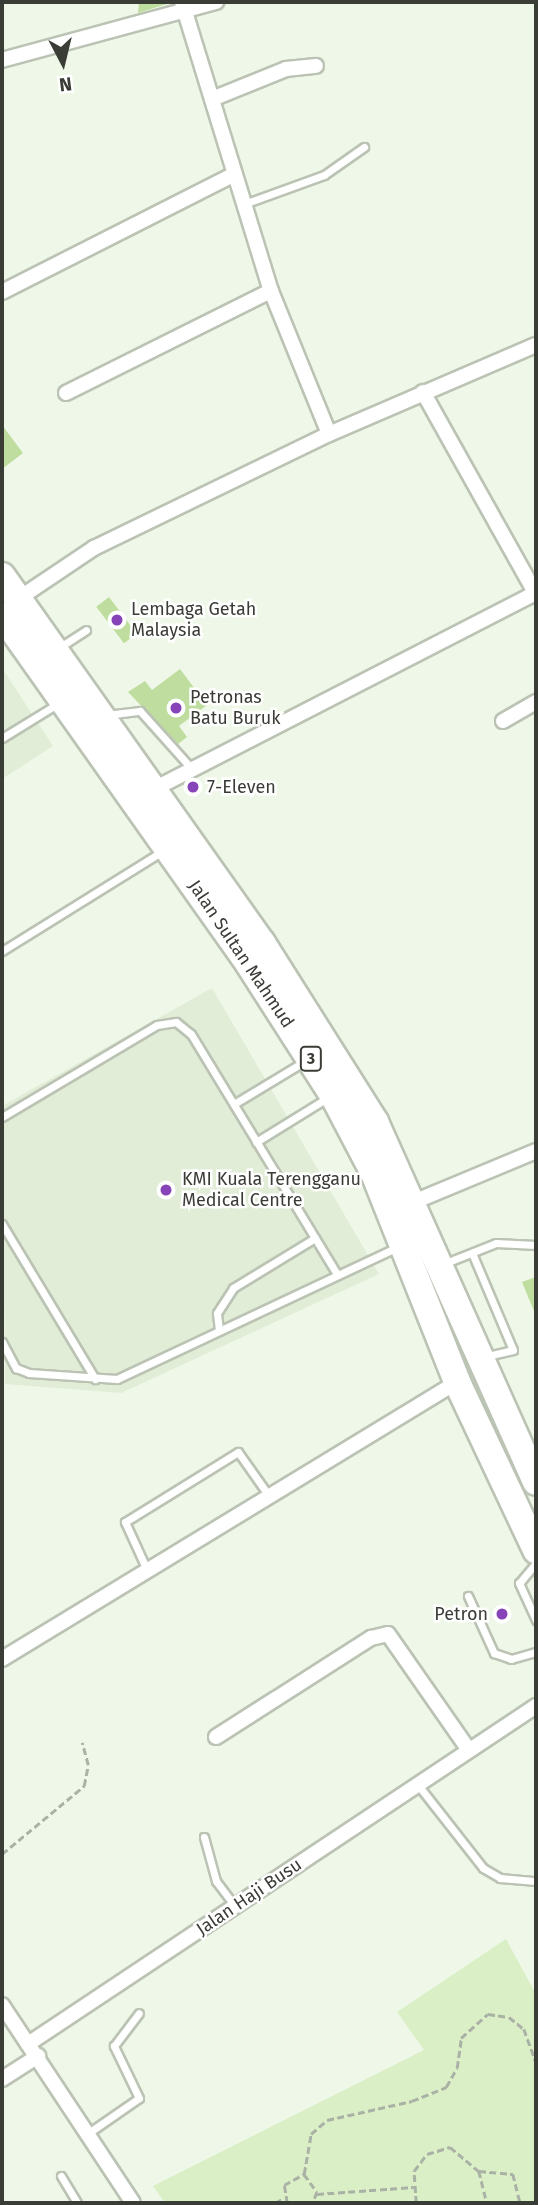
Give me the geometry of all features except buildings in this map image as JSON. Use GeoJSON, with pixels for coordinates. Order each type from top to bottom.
{"type":"FeatureCollection","features":[{"type":"Feature","properties":{"kind":"highway","name":"Jalan Sultan Mahmud"},"geometry":{"type":"LineString","coordinates":[[2,576],[10,607],[63,700],[168,848],[333,1095],[403,1245],[457,1382],[536,1550]]}},
{"type":"Feature","properties":{"kind":"highway","name":"Jalan Sultan Mahmud"},"geometry":{"type":"LineString","coordinates":[[10,607],[55,650],[154,789],[329,1045],[375,1122],[536,1482]]}},
{"type":"Feature","properties":{"kind":"street"},"geometry":{"type":"LineString","coordinates":[[2,60],[184,7],[216,2]]}},
{"type":"Feature","properties":{"kind":"street"},"geometry":{"type":"LineString","coordinates":[[184,7],[271,291],[329,434]]}},
{"type":"Feature","properties":{"kind":"street"},"geometry":{"type":"LineString","coordinates":[[212,99],[286,69],[316,66]]}},
{"type":"Feature","properties":{"kind":"street"},"geometry":{"type":"LineString","coordinates":[[2,292],[235,174]]}},
{"type":"Feature","properties":{"kind":"street"},"geometry":{"type":"LineString","coordinates":[[66,393],[271,291]]}},
{"type":"Feature","properties":{"kind":"street"},"geometry":{"type":"LineString","coordinates":[[10,607],[94,548],[329,434],[536,345]]}},
{"type":"Feature","properties":{"kind":"street"},"geometry":{"type":"LineString","coordinates":[[154,789],[536,593],[423,392]]}},
{"type":"Feature","properties":{"kind":"street"},"geometry":{"type":"LineString","coordinates":[[502,721],[536,702]]}},
{"type":"Feature","properties":{"kind":"street"},"geometry":{"type":"LineString","coordinates":[[411,1203],[536,1150]]}},
{"type":"Feature","properties":{"kind":"street"},"geometry":{"type":"LineString","coordinates":[[2,1660],[457,1382]]}},
{"type":"Feature","properties":{"kind":"street"},"geometry":{"type":"LineString","coordinates":[[216,1737],[371,1638],[388,1634],[469,1751]]}},
{"type":"Feature","properties":{"kind":"street","name":"Jalan Haji Busu"},"geometry":{"type":"LineString","coordinates":[[28,2044],[536,1706]]}},
{"type":"Feature","properties":{"kind":"street"},"geometry":{"type":"LineString","coordinates":[[2,2005],[133,2203]]}},
{"type":"Feature","properties":{"kind":"street"},"geometry":{"type":"LineString","coordinates":[[2,2079],[38,2056]]}},
{"type":"Feature","properties":{"kind":"lane"},"geometry":{"type":"LineString","coordinates":[[244,204],[324,175],[363,147]]}},
{"type":"Feature","properties":{"kind":"lane"},"geometry":{"type":"LineString","coordinates":[[55,650],[86,630]]}},
{"type":"Feature","properties":{"kind":"lane"},"geometry":{"type":"LineString","coordinates":[[2,738],[63,700]]}},
{"type":"Feature","properties":{"kind":"lane"},"geometry":{"type":"LineString","coordinates":[[102,716],[140,711],[192,769]]}},
{"type":"Feature","properties":{"kind":"lane"},"geometry":{"type":"LineString","coordinates":[[2,951],[168,848]]}},
{"type":"Feature","properties":{"kind":"lane"},"geometry":{"type":"LineString","coordinates":[[2,1117],[157,1025],[176,1022],[191,1034],[337,1274]]}},
{"type":"Feature","properties":{"kind":"lane"},"geometry":{"type":"LineString","coordinates":[[234,1104],[310,1058]]}},
{"type":"Feature","properties":{"kind":"lane"},"geometry":{"type":"LineString","coordinates":[[257,1142],[333,1095]]}},
{"type":"Feature","properties":{"kind":"lane"},"geometry":{"type":"LineString","coordinates":[[2,1224],[95,1380]]}},
{"type":"Feature","properties":{"kind":"lane"},"geometry":{"type":"LineString","coordinates":[[219,1330],[218,1312],[233,1288],[315,1238]]}},
{"type":"Feature","properties":{"kind":"lane"},"geometry":{"type":"LineString","coordinates":[[439,1266],[496,1243],[536,1245]]}},
{"type":"Feature","properties":{"kind":"lane"},"geometry":{"type":"LineString","coordinates":[[2,1342],[16,1368],[95,1380],[117,1378],[403,1245]]}},
{"type":"Feature","properties":{"kind":"lane"},"geometry":{"type":"LineString","coordinates":[[472,1253],[513,1350],[501,1358],[478,1352]]}},
{"type":"Feature","properties":{"kind":"lane"},"geometry":{"type":"LineString","coordinates":[[148,1570],[125,1522],[237,1452],[269,1496]]}},
{"type":"Feature","properties":{"kind":"lane"},"geometry":{"type":"LineString","coordinates":[[536,1563],[519,1583],[536,1620]]}},
{"type":"Feature","properties":{"kind":"lane"},"geometry":{"type":"LineString","coordinates":[[468,1595],[494,1653],[511,1659],[536,1652]]}},
{"type":"Feature","properties":{"kind":"lane"},"geometry":{"type":"LineString","coordinates":[[418,1785],[483,1868],[516,1882],[536,1881]]}},
{"type":"Feature","properties":{"kind":"lane"},"geometry":{"type":"LineString","coordinates":[[204,1837],[216,1881],[236,1906]]}},
{"type":"Feature","properties":{"kind":"lane"},"geometry":{"type":"LineString","coordinates":[[86,2134],[139,2098],[114,2046],[139,2013]]}},
{"type":"Feature","properties":{"kind":"lane"},"geometry":{"type":"LineString","coordinates":[[61,2176],[78,2203]]}},
{"type":"Feature","properties":{"kind":"path"},"geometry":{"type":"LineString","coordinates":[[2,1854],[84,1786],[88,1765],[82,1742]]}},
{"type":"Feature","properties":{"kind":"path"},"geometry":{"type":"LineString","coordinates":[[317,2194],[304,2174],[311,2134],[327,2120],[412,2102],[446,2087],[457,2067],[461,2038],[488,2014],[509,2017],[524,2029],[536,2062]]}},
{"type":"Feature","properties":{"kind":"path"},"geometry":{"type":"LineString","coordinates":[[416,2203],[414,2171],[427,2154],[450,2147],[479,2171],[513,2174],[520,2203]]}},
{"type":"Feature","properties":{"kind":"path"},"geometry":{"type":"LineString","coordinates":[[479,2171],[487,2203]]}},
{"type":"Feature","properties":{"kind":"path"},"geometry":{"type":"LineString","coordinates":[[287,2203],[284,2198],[284,2185],[304,2174]]}},
{"type":"Feature","properties":{"kind":"path"},"geometry":{"type":"LineString","coordinates":[[317,2194],[414,2187]]}},
{"type":"Feature","properties":{"kind":"path"},"geometry":{"type":"LineString","coordinates":[[313,2203],[317,2194]]}},
{"type":"Feature","properties":{"kind":"path"},"geometry":{"type":"LineString","coordinates":[[275,2203],[284,2198]]}},
{"type":"Feature","properties":{"kind":"shaded area"},"geometry":{"type":"Polygon","coordinates":[[[2,668],[53,746],[2,779],[2,668]]]}},
{"type":"Feature","properties":{"kind":"shaded area","name":"KMI Kuala Terengganu Medical Centre"},"geometry":{"type":"Polygon","coordinates":[[[212,988],[379,1274],[121,1393],[5,1384],[2,1106],[212,988]]]}},
{"type":"Feature","properties":{"kind":"green space"},"geometry":{"type":"Polygon","coordinates":[[[506,1939],[536,1994],[536,2203],[165,2203],[153,2186],[424,2050],[397,2012],[506,1939]]]}},
{"type":"Feature","properties":{"kind":"place","name":"Lembaga Getah Malaysia"},"geometry":{"type":"Point","coordinates":[117,620]}},
{"type":"Feature","properties":{"kind":"place","name":"Petronas Batu Buruk"},"geometry":{"type":"Point","coordinates":[176,708]}},
{"type":"Feature","properties":{"kind":"place","name":"7-Eleven"},"geometry":{"type":"Point","coordinates":[193,787]}},
{"type":"Feature","properties":{"kind":"place","name":"KMI Kuala Terengganu Medical Centre"},"geometry":{"type":"Point","coordinates":[166,1190]}},
{"type":"Feature","properties":{"kind":"place","name":"Petron"},"geometry":{"type":"Point","coordinates":[502,1614]}}]}
